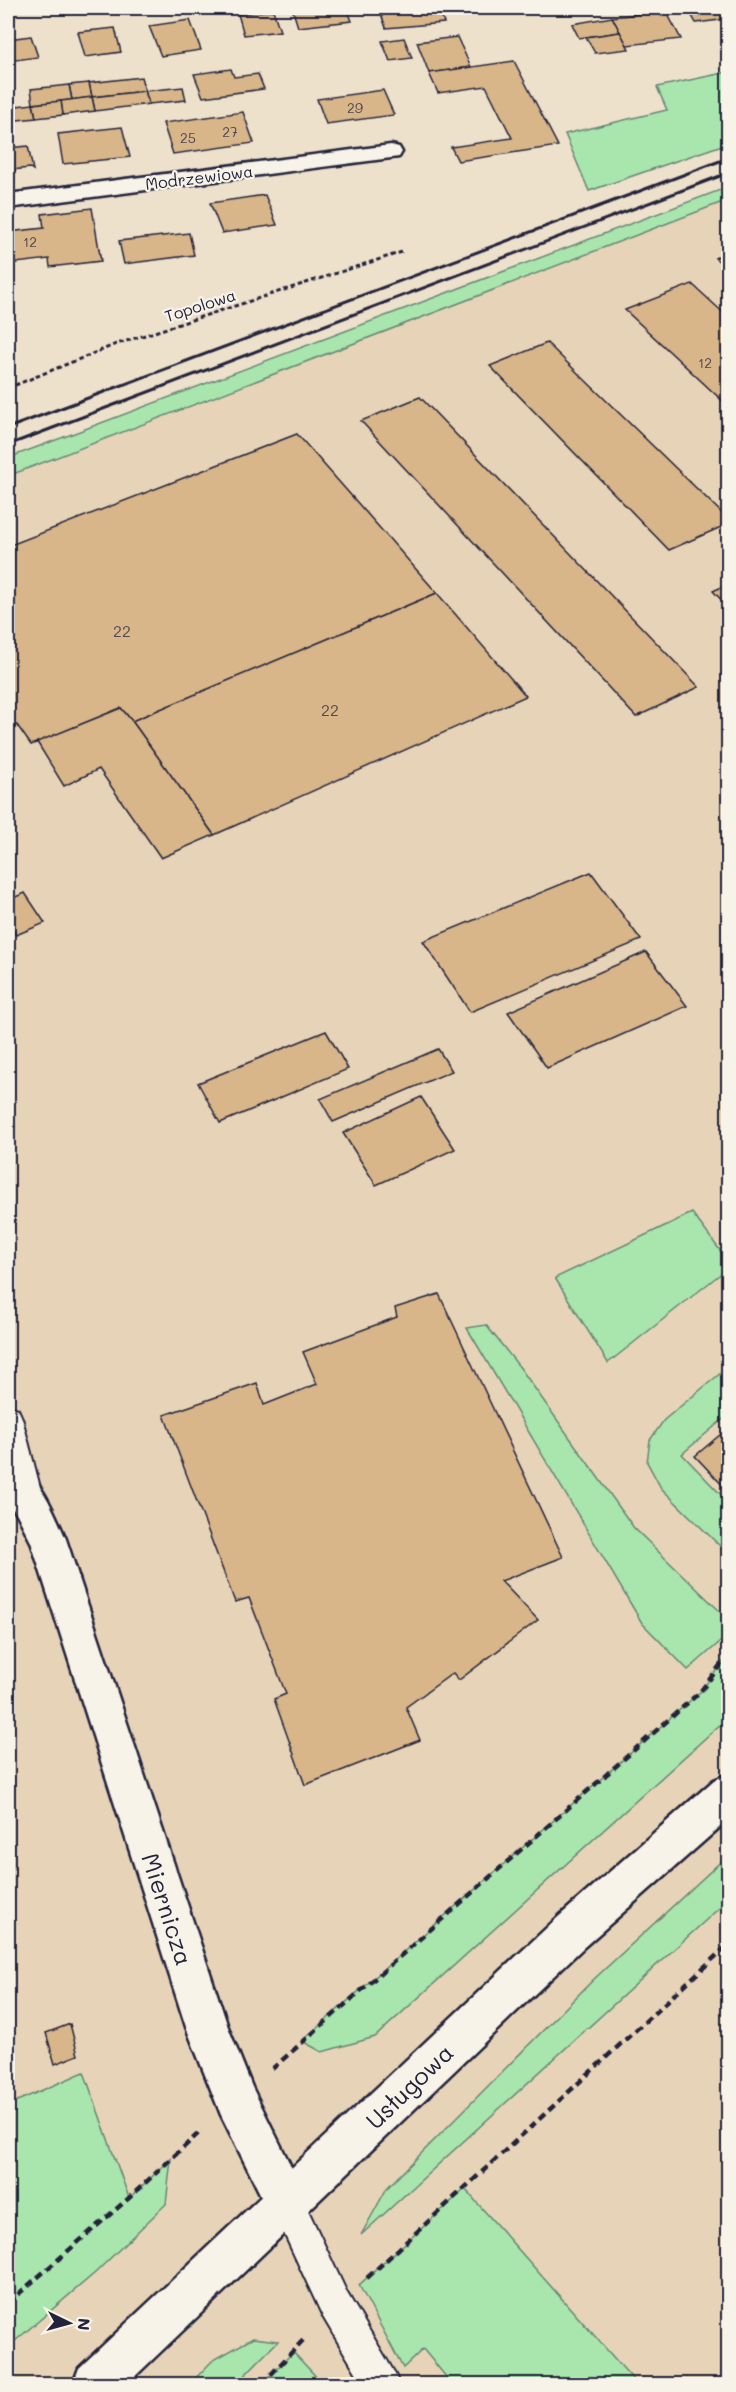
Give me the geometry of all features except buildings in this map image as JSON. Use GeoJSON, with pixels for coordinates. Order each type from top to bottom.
{"type":"FeatureCollection","features":[{"type":"Feature","properties":{"kind":"street","name":"Modrzewiowa"},"geometry":{"type":"LineString","coordinates":[[8,201],[391,152]]}},
{"type":"Feature","properties":{"kind":"street","name":"Miernicza"},"geometry":{"type":"LineString","coordinates":[[19,1490],[48,1539],[194,1988],[236,2100],[287,2203]]}},
{"type":"Feature","properties":{"kind":"street","name":"Usługowa"},"geometry":{"type":"LineString","coordinates":[[95,2385],[570,1933],[729,1794]]}},
{"type":"Feature","properties":{"kind":"lane","name":"Miernicza"},"geometry":{"type":"LineString","coordinates":[[8,1418],[19,1490]]}},
{"type":"Feature","properties":{"kind":"lane","name":"Miernicza"},"geometry":{"type":"LineString","coordinates":[[287,2203],[335,2305],[382,2385]]}},
{"type":"Feature","properties":{"kind":"path","name":"Topolowa"},"geometry":{"type":"LineString","coordinates":[[8,388],[114,345],[402,252]]}},
{"type":"Feature","properties":{"kind":"path"},"geometry":{"type":"LineString","coordinates":[[8,2303],[700,1692],[729,1654]]}},
{"type":"Feature","properties":{"kind":"path"},"geometry":{"type":"LineString","coordinates":[[262,2385],[335,2305],[729,1945]]}},
{"type":"Feature","properties":{"kind":"shaded area"},"geometry":{"type":"Polygon","coordinates":[[[728,200],[728,2384],[8,2384],[8,476],[728,200]]]}},
{"type":"Feature","properties":{"kind":"green space"},"geometry":{"type":"Polygon","coordinates":[[[728,72],[728,143],[589,191],[565,134],[667,110],[657,87],[728,72]]]}},
{"type":"Feature","properties":{"kind":"green space"},"geometry":{"type":"Polygon","coordinates":[[[728,187],[728,200],[8,476],[8,458],[728,187]]]}},
{"type":"Feature","properties":{"kind":"green space"},"geometry":{"type":"Polygon","coordinates":[[[692,1213],[728,1261],[728,1268],[608,1363],[555,1278],[692,1213]]]}},
{"type":"Feature","properties":{"kind":"green space"},"geometry":{"type":"Polygon","coordinates":[[[486,1325],[521,1369],[634,1528],[728,1619],[728,1635],[688,1670],[642,1623],[467,1328],[486,1325]]]}},
{"type":"Feature","properties":{"kind":"green space"},"geometry":{"type":"Polygon","coordinates":[[[728,1367],[728,1415],[682,1454],[728,1502],[728,1546],[724,1550],[661,1488],[647,1462],[650,1440],[664,1420],[728,1367]]]}},
{"type":"Feature","properties":{"kind":"green space"},"geometry":{"type":"Polygon","coordinates":[[[728,1655],[728,1714],[723,1722],[375,2037],[322,2052],[302,2041],[700,1692],[728,1655]]]}},
{"type":"Feature","properties":{"kind":"green space"},"geometry":{"type":"Polygon","coordinates":[[[728,1855],[728,1900],[361,2235],[387,2188],[593,1980],[728,1855]]]}},
{"type":"Feature","properties":{"kind":"green space"},"geometry":{"type":"Polygon","coordinates":[[[84,2072],[129,2198],[171,2159],[166,2204],[95,2273],[8,2347],[8,2105],[84,2072]]]}},
{"type":"Feature","properties":{"kind":"green space"},"geometry":{"type":"Polygon","coordinates":[[[465,2189],[637,2384],[452,2384],[423,2349],[403,2368],[359,2285],[465,2189]]]}},
{"type":"Feature","properties":{"kind":"green space"},"geometry":{"type":"Polygon","coordinates":[[[253,2338],[278,2341],[236,2384],[190,2384],[212,2361],[253,2338]]]}},
{"type":"Feature","properties":{"kind":"green space"},"geometry":{"type":"Polygon","coordinates":[[[293,2352],[323,2384],[262,2384],[293,2352]]]}},
{"type":"Feature","properties":{"kind":"railway"},"geometry":{"type":"LineString","coordinates":[[8,428],[728,158]]}},
{"type":"Feature","properties":{"kind":"railway"},"geometry":{"type":"LineString","coordinates":[[8,445],[728,173]]}}]}
